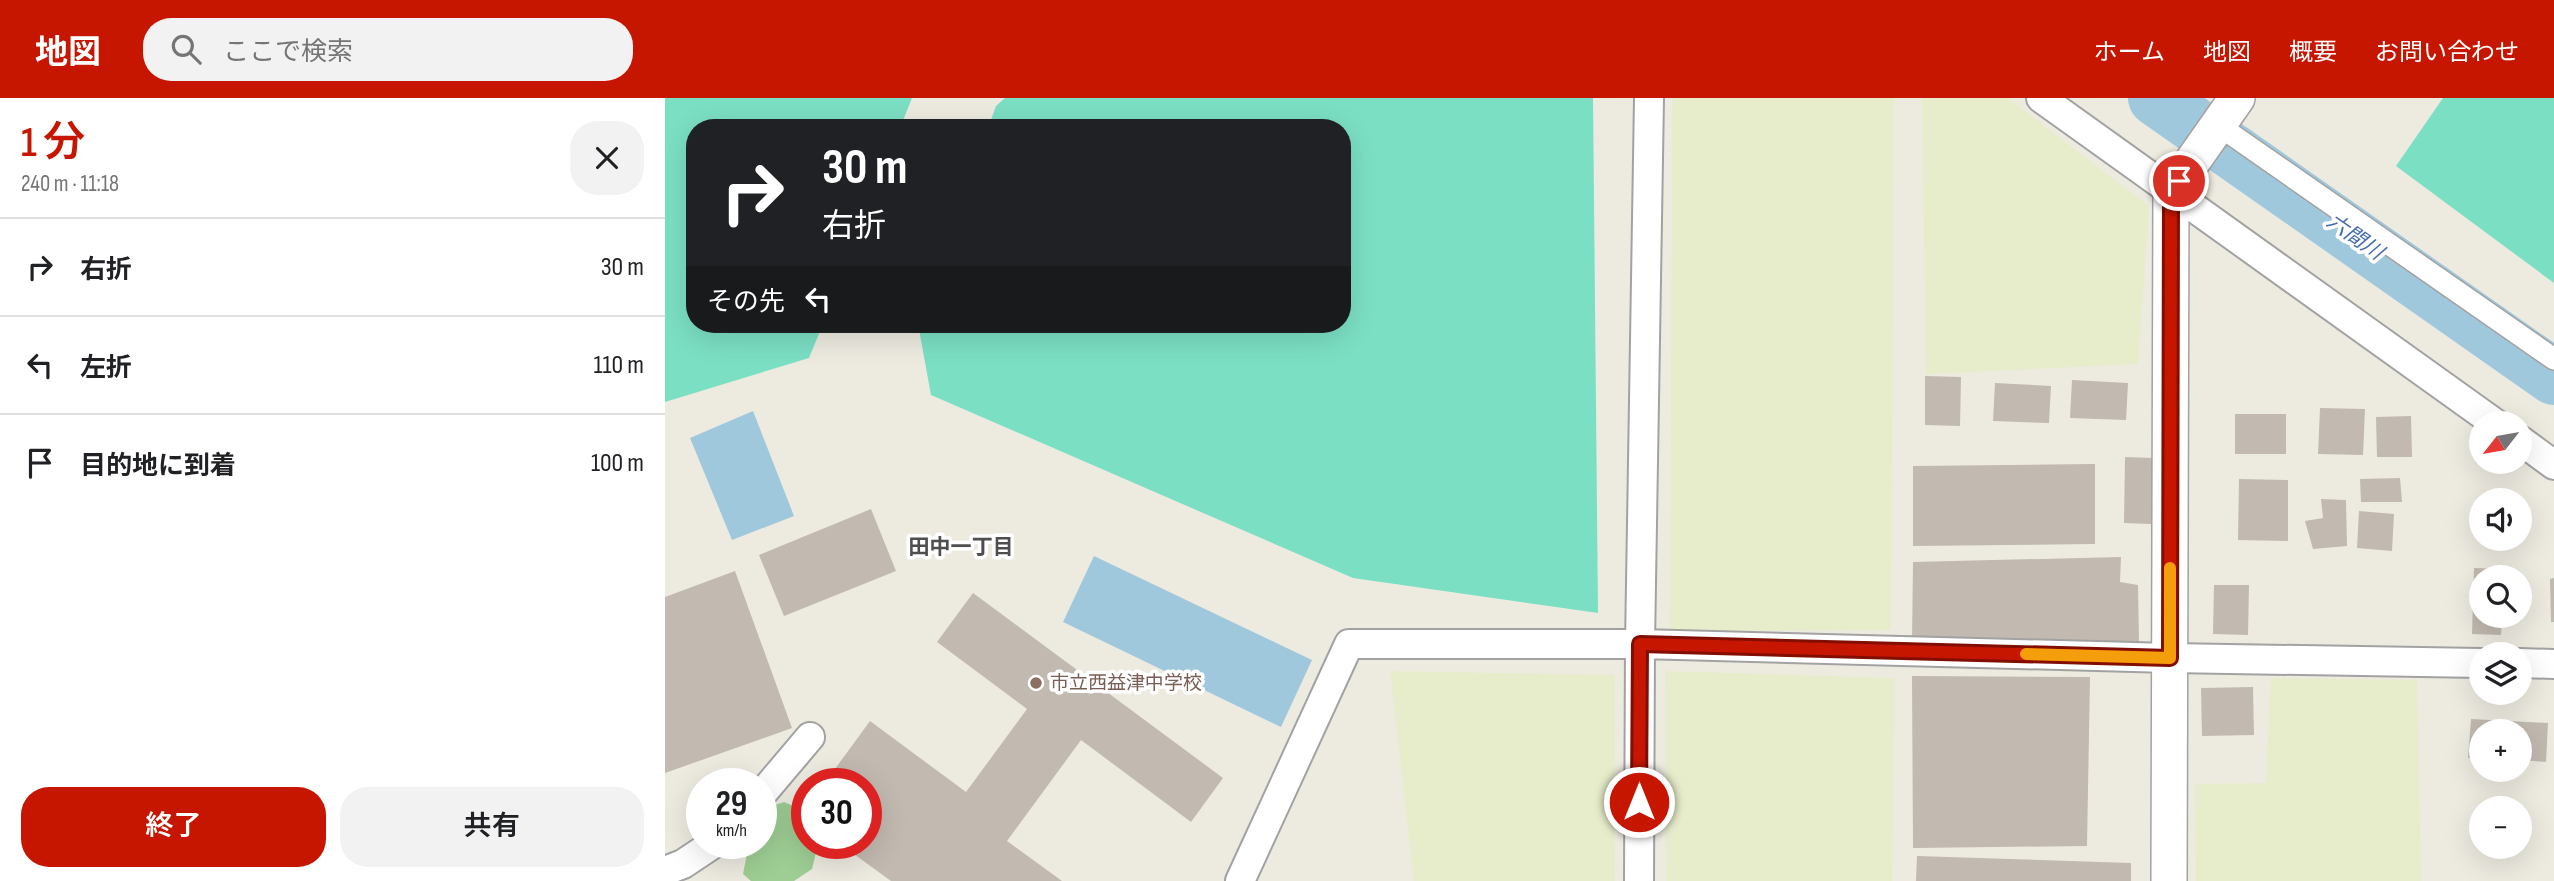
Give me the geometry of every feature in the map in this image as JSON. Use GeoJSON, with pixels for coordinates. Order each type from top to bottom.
{"type":"FeatureCollection","features":[{"type":"Feature","properties":{"kind":"street"},"geometry":{"type":"LineString","coordinates":[[1639,881],[1649,98]]}},
{"type":"Feature","properties":{"kind":"street"},"geometry":{"type":"LineString","coordinates":[[2041,98],[2175,187],[2478,411]]}},
{"type":"Feature","properties":{"kind":"street"},"geometry":{"type":"LineString","coordinates":[[2169,881],[2175,187],[2228,111],[2554,359]]}},
{"type":"Feature","properties":{"kind":"street"},"geometry":{"type":"LineString","coordinates":[[2532,449],[2554,465]]}},
{"type":"Feature","properties":{"kind":"street"},"geometry":{"type":"LineString","coordinates":[[1240,881],[1349,644],[1640,644],[2469,663]]}},
{"type":"Feature","properties":{"kind":"street"},"geometry":{"type":"LineString","coordinates":[[2532,663],[2554,664]]}},
{"type":"Feature","properties":{"kind":"street"},"geometry":{"type":"LineString","coordinates":[[777,776],[810,737]]}},
{"type":"Feature","properties":{"kind":"street"},"geometry":{"type":"LineString","coordinates":[[665,871],[690,859]]}},
{"type":"Feature","properties":{"kind":"green space"},"geometry":{"type":"Polygon","coordinates":[[[665,98],[912,98],[904,119],[686,119],[686,333],[819,333],[809,358],[665,402],[665,98]]]}},
{"type":"Feature","properties":{"kind":"green space"},"geometry":{"type":"Polygon","coordinates":[[[1005,98],[1593,98],[1598,613],[1353,578],[931,395],[920,333],[1351,333],[1351,119],[991,119],[996,106],[1005,98]]]}},
{"type":"Feature","properties":{"kind":"green space"},"geometry":{"type":"Polygon","coordinates":[[[1672,98],[1894,98],[1891,630],[1670,631],[1672,98]]]}},
{"type":"Feature","properties":{"kind":"green space"},"geometry":{"type":"Polygon","coordinates":[[[1922,98],[2008,98],[2149,206],[2138,364],[1926,374],[1922,98]]]}},
{"type":"Feature","properties":{"kind":"green space"},"geometry":{"type":"Polygon","coordinates":[[[2443,98],[2554,98],[2554,283],[2396,166],[2443,98]]]}},
{"type":"Feature","properties":{"kind":"green space"},"geometry":{"type":"Polygon","coordinates":[[[1390,671],[1615,675],[1615,881],[1414,881],[1390,671]]]}},
{"type":"Feature","properties":{"kind":"green space"},"geometry":{"type":"Polygon","coordinates":[[[1665,671],[1895,678],[1892,881],[1666,881],[1665,671]]]}},
{"type":"Feature","properties":{"kind":"green space"},"geometry":{"type":"Polygon","coordinates":[[[2271,678],[2417,680],[2421,881],[2196,881],[2195,784],[2266,783],[2271,678]]]}},
{"type":"Feature","properties":{"kind":"green space"},"geometry":{"type":"Polygon","coordinates":[[[784,802],[791,805],[791,859],[814,859],[812,869],[794,881],[751,881],[743,874],[746,859],[777,859],[777,804],[784,802]]]}},
{"type":"Feature","properties":{"kind":"water"},"geometry":{"type":"Polygon","coordinates":[[[753,411],[794,516],[732,540],[690,438],[753,411]]]}},
{"type":"Feature","properties":{"kind":"water"},"geometry":{"type":"Polygon","coordinates":[[[1094,556],[1312,660],[1281,727],[1063,622],[1094,556]]]}},
{"type":"Feature","properties":{"kind":"building"},"geometry":{"type":"Polygon","coordinates":[[[1925,376],[1961,377],[1960,426],[1925,425],[1925,376]]]}},
{"type":"Feature","properties":{"kind":"building"},"geometry":{"type":"Polygon","coordinates":[[[2072,380],[2128,383],[2126,420],[2070,418],[2072,380]]]}},
{"type":"Feature","properties":{"kind":"building"},"geometry":{"type":"Polygon","coordinates":[[[1995,383],[2051,386],[2049,423],[1993,421],[1995,383]]]}},
{"type":"Feature","properties":{"kind":"building"},"geometry":{"type":"Polygon","coordinates":[[[2320,408],[2365,409],[2363,455],[2318,454],[2320,408]]]}},
{"type":"Feature","properties":{"kind":"building"},"geometry":{"type":"Polygon","coordinates":[[[2235,414],[2286,414],[2286,454],[2235,454],[2235,414]]]}},
{"type":"Feature","properties":{"kind":"building"},"geometry":{"type":"Polygon","coordinates":[[[2411,416],[2412,457],[2377,457],[2376,417],[2411,416]]]}},
{"type":"Feature","properties":{"kind":"building"},"geometry":{"type":"Polygon","coordinates":[[[2125,457],[2153,458],[2152,524],[2124,523],[2125,457]]]}},
{"type":"Feature","properties":{"kind":"building"},"geometry":{"type":"Polygon","coordinates":[[[2095,464],[2095,544],[1913,546],[1913,466],[2095,464]]]}},
{"type":"Feature","properties":{"kind":"building"},"geometry":{"type":"Polygon","coordinates":[[[2400,478],[2402,502],[2361,502],[2360,479],[2400,478]]]}},
{"type":"Feature","properties":{"kind":"building"},"geometry":{"type":"Polygon","coordinates":[[[2239,479],[2288,480],[2288,541],[2238,540],[2239,479]]]}},
{"type":"Feature","properties":{"kind":"building"},"geometry":{"type":"Polygon","coordinates":[[[2321,499],[2346,500],[2347,546],[2313,549],[2305,521],[2323,518],[2321,499]]]}},
{"type":"Feature","properties":{"kind":"building"},"geometry":{"type":"Polygon","coordinates":[[[871,509],[896,571],[784,616],[759,555],[871,509]]]}},
{"type":"Feature","properties":{"kind":"building"},"geometry":{"type":"Polygon","coordinates":[[[2359,511],[2394,514],[2392,551],[2357,548],[2359,511]]]}},
{"type":"Feature","properties":{"kind":"building"},"geometry":{"type":"Polygon","coordinates":[[[2121,557],[2120,582],[2138,585],[2139,643],[1912,642],[1913,562],[2121,557]]]}},
{"type":"Feature","properties":{"kind":"building"},"geometry":{"type":"Polygon","coordinates":[[[735,571],[792,728],[665,773],[665,597],[735,571]]]}},
{"type":"Feature","properties":{"kind":"building"},"geometry":{"type":"Polygon","coordinates":[[[2554,578],[2554,622],[2551,622],[2550,579],[2554,578]]]}},
{"type":"Feature","properties":{"kind":"building"},"geometry":{"type":"Polygon","coordinates":[[[2214,585],[2249,585],[2248,635],[2213,634],[2214,585]]]}},
{"type":"Feature","properties":{"kind":"building"},"geometry":{"type":"Polygon","coordinates":[[[973,593],[1223,778],[1191,822],[1081,740],[1007,841],[1062,881],[891,881],[861,859],[882,859],[882,768],[836,768],[870,721],[966,792],[1027,709],[937,642],[973,593]]]}},
{"type":"Feature","properties":{"kind":"building"},"geometry":{"type":"Polygon","coordinates":[[[2472,628],[2501,628],[2501,635],[2472,634],[2472,628]]]}},
{"type":"Feature","properties":{"kind":"building"},"geometry":{"type":"Polygon","coordinates":[[[1912,676],[2090,677],[2087,846],[1913,848],[1912,676]]]}},
{"type":"Feature","properties":{"kind":"building"},"geometry":{"type":"Polygon","coordinates":[[[2253,687],[2254,735],[2202,736],[2201,688],[2253,687]]]}},
{"type":"Feature","properties":{"kind":"building"},"geometry":{"type":"Polygon","coordinates":[[[2532,722],[2548,723],[2546,762],[2532,761],[2532,722]]]}},
{"type":"Feature","properties":{"kind":"building"},"geometry":{"type":"Polygon","coordinates":[[[1917,856],[2131,863],[2131,881],[1916,881],[1917,856]]]}},
{"type":"Feature","properties":{"kind":"waterway","name":"六間川"},"geometry":{"type":"LineString","coordinates":[[2156,98],[2554,377]]}},
{"type":"Feature","properties":{"kind":"slow traffic"},"geometry":{"type":"LineString","coordinates":[[2026,654],[2170,658],[2170,568]]}},
{"type":"Feature","properties":{"kind":"place","name":"市立西益津中学校"},"geometry":{"type":"Point","coordinates":[1036,683]}},
{"type":"Feature","properties":{"kind":"district","name":"田中一丁目"},"geometry":{"type":"Point","coordinates":[961,547]}},
{"type":"Feature","properties":{"kind":"route"},"geometry":{"type":"LineString","coordinates":[[1639,802],[1640,644],[2170,658],[2171,192],[2179,181]]}}]}
